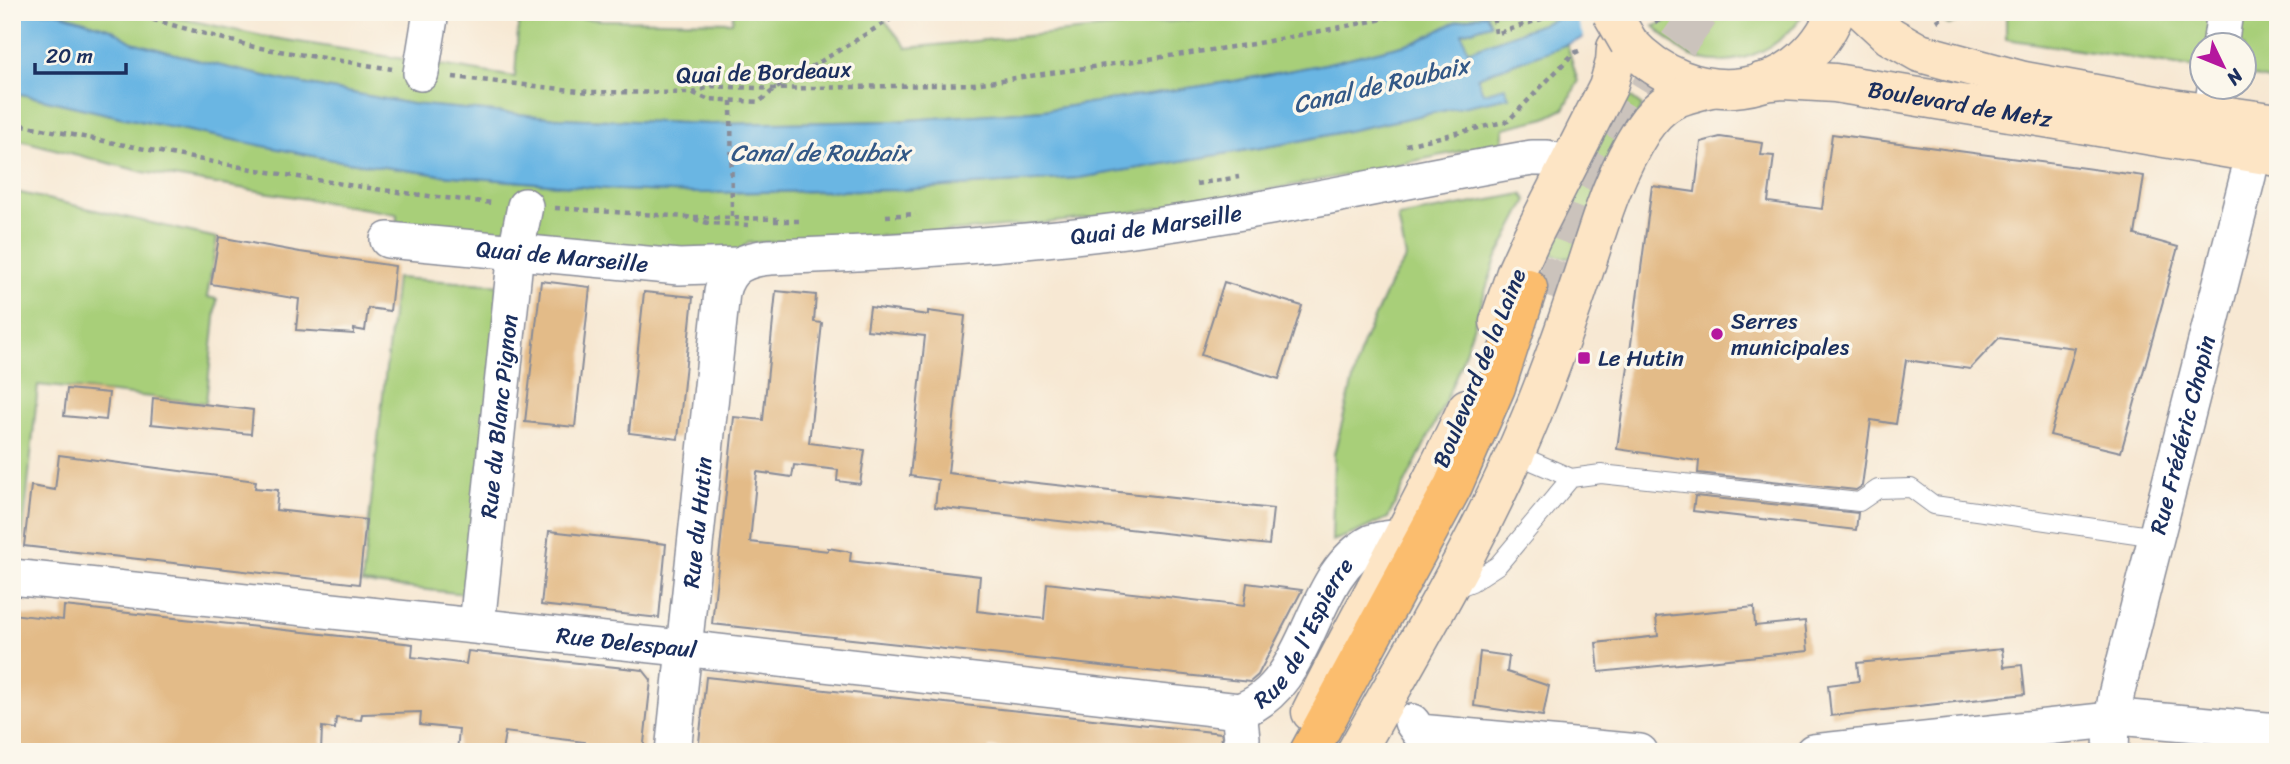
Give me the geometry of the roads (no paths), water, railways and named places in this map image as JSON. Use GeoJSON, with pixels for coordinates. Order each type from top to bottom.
{"type":"FeatureCollection","features":[{"type":"Feature","properties":{"kind":"main road"},"geometry":{"type":"LineString","coordinates":[[1616,29],[1646,61],[1666,74],[1711,88],[1736,88],[1776,76],[1804,58],[1826,32],[1836,12]]}},
{"type":"Feature","properties":{"kind":"main road","name":"Boulevard de Metz"},"geometry":{"type":"LineString","coordinates":[[1864,12],[1890,36],[1920,52],[2163,122]]}},
{"type":"Feature","properties":{"kind":"main road","name":"Boulevard de la Laine"},"geometry":{"type":"LineString","coordinates":[[1291,752],[1340,654],[1429,491],[1470,402],[1516,272],[1608,87],[1615,62],[1616,29]]}},
{"type":"Feature","properties":{"kind":"main road","name":"Boulevard de Metz"},"geometry":{"type":"LineString","coordinates":[[1761,82],[1783,80],[1835,83],[2163,122]]}},
{"type":"Feature","properties":{"kind":"main road"},"geometry":{"type":"LineString","coordinates":[[1356,752],[1481,527],[1517,450],[1564,331],[1607,196],[1628,153],[1654,113],[1667,102],[1711,88]]}},
{"type":"Feature","properties":{"kind":"main road"},"geometry":{"type":"LineString","coordinates":[[2163,122],[2211,116],[2267,138]]}},
{"type":"Feature","properties":{"kind":"main road"},"geometry":{"type":"LineString","coordinates":[[1309,752],[1453,486],[1539,293],[1509,410],[1485,466],[1440,558],[1334,752]]}},
{"type":"Feature","properties":{"kind":"street"},"geometry":{"type":"LineString","coordinates":[[421,73],[431,12]]}},
{"type":"Feature","properties":{"kind":"street"},"geometry":{"type":"LineString","coordinates":[[2222,32],[2225,12]]}},
{"type":"Feature","properties":{"kind":"street","name":"Rue Frédéric Chopin"},"geometry":{"type":"LineString","coordinates":[[2111,736],[2122,671],[2267,138]]}},
{"type":"Feature","properties":{"kind":"street","name":"Quai de Marseille"},"geometry":{"type":"LineString","coordinates":[[388,240],[679,267],[730,278],[754,258],[928,250],[1094,234],[1265,209],[1532,158],[1547,158],[1569,166]]}},
{"type":"Feature","properties":{"kind":"street","name":"Rue du Blanc Pignon"},"geometry":{"type":"LineString","coordinates":[[477,625],[516,251],[524,206]]}},
{"type":"Feature","properties":{"kind":"street","name":"Rue du Hutin"},"geometry":{"type":"LineString","coordinates":[[673,752],[730,278]]}},
{"type":"Feature","properties":{"kind":"street","name":"Rue de l'Espierre"},"geometry":{"type":"LineString","coordinates":[[1238,752],[1242,738],[1239,711],[1268,696],[1281,681],[1337,577],[1349,561],[1374,541],[1404,537]]}},
{"type":"Feature","properties":{"kind":"street","name":"Rue Delespaul"},"geometry":{"type":"LineString","coordinates":[[12,576],[477,625],[1239,711]]}},
{"type":"Feature","properties":{"kind":"street"},"geometry":{"type":"LineString","coordinates":[[1813,752],[2111,736],[2140,719],[2278,731]]}},
{"type":"Feature","properties":{"kind":"street"},"geometry":{"type":"LineString","coordinates":[[1412,722],[1419,732],[1537,745],[1640,752]]}},
{"type":"Feature","properties":{"kind":"lane"},"geometry":{"type":"LineString","coordinates":[[1517,450],[1532,461],[1571,478],[1601,474],[1859,502],[1878,489],[1911,488],[1934,505],[2157,537]]}},
{"type":"Feature","properties":{"kind":"lane"},"geometry":{"type":"LineString","coordinates":[[1444,593],[1472,582],[1498,565],[1571,478]]}},
{"type":"Feature","properties":{"kind":"water","name":"Canal de Roubaix"},"geometry":{"type":"Polygon","coordinates":[[[12,12],[55,12],[111,29],[132,42],[208,63],[412,104],[559,118],[711,124],[894,121],[1044,110],[1325,64],[1418,41],[1457,21],[1486,14],[1491,24],[1462,33],[1468,51],[1574,12],[1655,12],[1477,77],[1483,93],[1505,87],[1509,97],[1290,143],[1079,178],[900,190],[696,193],[619,190],[441,175],[333,160],[12,92],[12,12]]]}},
{"type":"Feature","properties":{"kind":"tunnel"},"geometry":{"type":"LineString","coordinates":[[1550,298],[1586,201],[1628,124],[1674,49],[1701,12]]}},
{"type":"Feature","properties":{"kind":"place","name":"Serres municipales"},"geometry":{"type":"Point","coordinates":[1717,334]}},
{"type":"Feature","properties":{"kind":"place","name":"Le Hutin"},"geometry":{"type":"Point","coordinates":[1584,358]}}]}
